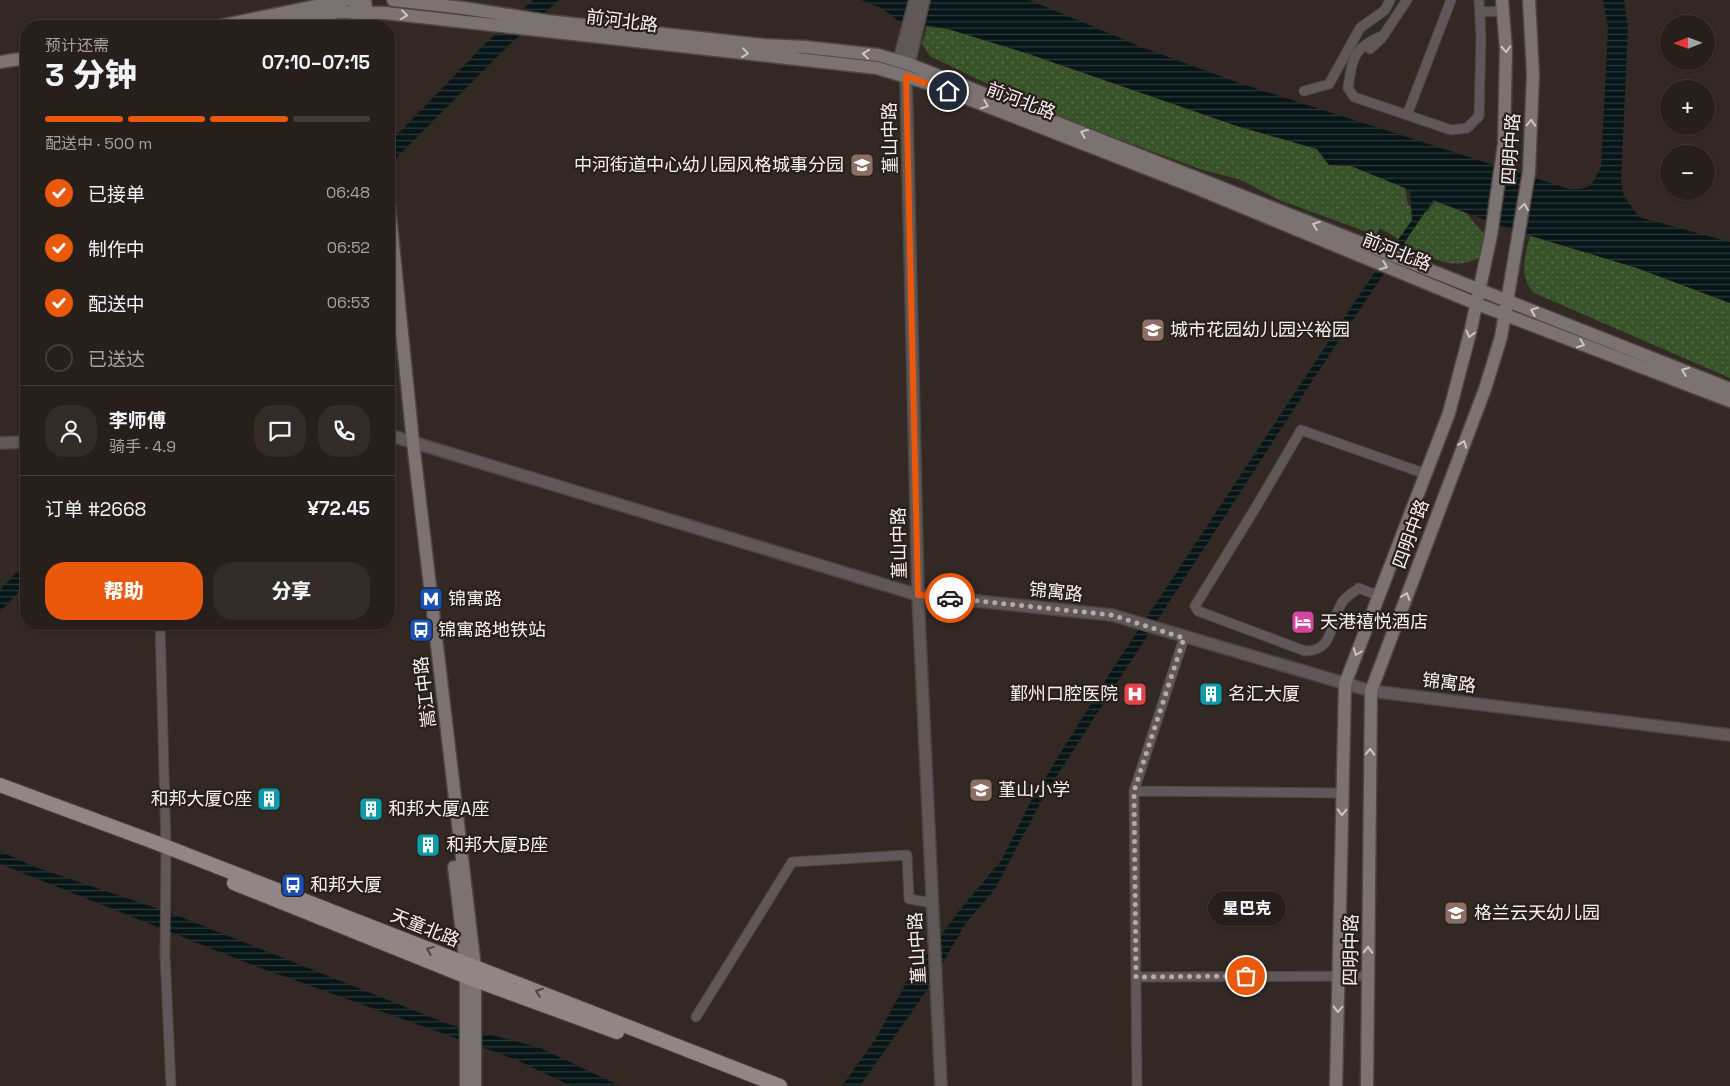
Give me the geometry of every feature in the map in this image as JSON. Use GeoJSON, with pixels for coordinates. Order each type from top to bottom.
{"type":"FeatureCollection","features":[{"type":"Feature","properties":{"kind":"main road"},"geometry":{"type":"LineString","coordinates":[[248,20],[345,0]]}},
{"type":"Feature","properties":{"kind":"main road","name":"前河北路"},"geometry":{"type":"LineString","coordinates":[[392,0],[464,8],[484,18]]}},
{"type":"Feature","properties":{"kind":"main road","name":"四明中路"},"geometry":{"type":"LineString","coordinates":[[1367,1086],[1371,691],[1485,389],[1501,337],[1529,172],[1533,75],[1529,0]]}},
{"type":"Feature","properties":{"kind":"main road"},"geometry":{"type":"LineString","coordinates":[[358,20],[360,6]]}},
{"type":"Feature","properties":{"kind":"main road"},"geometry":{"type":"LineString","coordinates":[[360,6],[366,20]]}},
{"type":"Feature","properties":{"kind":"main road","name":"前河北路"},"geometry":{"type":"LineString","coordinates":[[292,20],[360,6],[484,18],[877,68],[903,69],[1189,186],[1360,249],[1410,263],[1730,389]]}},
{"type":"Feature","properties":{"kind":"main road","name":"四明中路"},"geometry":{"type":"LineString","coordinates":[[1336,1086],[1345,684],[1449,413],[1477,304],[1491,235],[1501,164],[1506,102],[1503,6]]}},
{"type":"Feature","properties":{"kind":"main road"},"geometry":{"type":"LineString","coordinates":[[0,62],[20,59]]}},
{"type":"Feature","properties":{"kind":"main road"},"geometry":{"type":"LineString","coordinates":[[0,68],[20,65]]}},
{"type":"Feature","properties":{"kind":"main road","name":"前河北路"},"geometry":{"type":"LineString","coordinates":[[1360,249],[1410,276],[1477,304],[1730,400]]}},
{"type":"Feature","properties":{"kind":"main road","name":"嵩江中路"},"geometry":{"type":"LineString","coordinates":[[395,276],[409,441]]}},
{"type":"Feature","properties":{"kind":"main road","name":"嵩江中路"},"geometry":{"type":"LineString","coordinates":[[395,333],[475,1017],[475,1080]]}},
{"type":"Feature","properties":{"kind":"main road","name":"天童北路"},"geometry":{"type":"LineString","coordinates":[[0,785],[63,813],[470,972],[780,1086]]}},
{"type":"Feature","properties":{"kind":"main road","name":"天童北路"},"geometry":{"type":"LineString","coordinates":[[0,794],[63,813]]}},
{"type":"Feature","properties":{"kind":"main road"},"geometry":{"type":"LineString","coordinates":[[470,972],[756,1086]]}},
{"type":"Feature","properties":{"kind":"main road","name":"嵩江中路"},"geometry":{"type":"LineString","coordinates":[[466,1086],[470,972]]}},
{"type":"Feature","properties":{"kind":"street","name":"堇山中路"},"geometry":{"type":"LineString","coordinates":[[915,0],[912,29],[903,69],[918,595],[941,1086]]}},
{"type":"Feature","properties":{"kind":"street","name":"堇山中路"},"geometry":{"type":"LineString","coordinates":[[912,29],[924,0]]}},
{"type":"Feature","properties":{"kind":"street"},"geometry":{"type":"LineString","coordinates":[[1304,91],[1328,84],[1360,28],[1384,10],[1390,0]]}},
{"type":"Feature","properties":{"kind":"street"},"geometry":{"type":"LineString","coordinates":[[1370,49],[1384,35],[1407,0]]}},
{"type":"Feature","properties":{"kind":"street"},"geometry":{"type":"LineString","coordinates":[[1407,115],[1452,0]]}},
{"type":"Feature","properties":{"kind":"street"},"geometry":{"type":"LineString","coordinates":[[1384,35],[1365,43],[1352,61],[1348,88],[1354,97],[1451,130],[1468,128],[1479,116],[1481,12],[1479,0]]}},
{"type":"Feature","properties":{"kind":"street"},"geometry":{"type":"LineString","coordinates":[[1481,12],[1503,6]]}},
{"type":"Feature","properties":{"kind":"street"},"geometry":{"type":"LineString","coordinates":[[1379,596],[1359,588],[1343,602],[1326,643],[1317,651],[1305,651],[1198,612],[1195,606],[1256,508],[1301,430],[1426,474]]}},
{"type":"Feature","properties":{"kind":"street","name":"锦寓路"},"geometry":{"type":"LineString","coordinates":[[395,437],[918,595],[1112,615],[1184,638],[1371,691],[1730,735]]}},
{"type":"Feature","properties":{"kind":"street"},"geometry":{"type":"LineString","coordinates":[[0,443],[20,442]]}},
{"type":"Feature","properties":{"kind":"street"},"geometry":{"type":"LineString","coordinates":[[160,630],[162,851],[171,1086]]}},
{"type":"Feature","properties":{"kind":"street"},"geometry":{"type":"LineString","coordinates":[[1137,1086],[1134,791],[1184,638]]}},
{"type":"Feature","properties":{"kind":"street"},"geometry":{"type":"LineString","coordinates":[[1134,791],[1343,793]]}},
{"type":"Feature","properties":{"kind":"street"},"geometry":{"type":"LineString","coordinates":[[696,1016],[792,862],[907,855],[909,899],[933,903]]}},
{"type":"Feature","properties":{"kind":"street"},"geometry":{"type":"LineString","coordinates":[[1136,977],[1368,976]]}},
{"type":"Feature","properties":{"kind":"green space"},"geometry":{"type":"Polygon","coordinates":[[[927,27],[948,29],[1029,54],[1237,126],[1317,149],[1329,165],[1351,166],[1405,188],[1408,205],[1427,212],[1435,201],[1466,213],[1484,234],[1480,257],[1454,264],[1441,261],[1415,250],[1380,228],[1375,237],[1362,230],[1279,200],[1241,180],[1200,169],[1043,111],[930,56],[922,44],[927,27]]]}},
{"type":"Feature","properties":{"kind":"green space"},"geometry":{"type":"Polygon","coordinates":[[[1530,236],[1637,268],[1730,303],[1730,378],[1534,293],[1524,273],[1530,236]]]}},
{"type":"Feature","properties":{"kind":"shaded area"},"geometry":{"type":"Polygon","coordinates":[[[533,0],[559,0],[508,46],[395,159],[395,137],[487,42],[533,0]]]}},
{"type":"Feature","properties":{"kind":"shaded area"},"geometry":{"type":"Polygon","coordinates":[[[861,0],[1029,0],[1144,48],[1242,84],[1569,189],[1582,189],[1593,182],[1601,166],[1608,28],[1603,0],[1624,0],[1628,29],[1621,181],[1624,196],[1639,217],[1730,242],[1730,303],[1637,268],[1509,229],[1433,200],[1320,369],[1045,794],[995,889],[966,923],[927,990],[860,1086],[842,1086],[875,1040],[910,976],[963,906],[1001,861],[1031,801],[1110,673],[1366,285],[1412,220],[1410,190],[1351,166],[1329,165],[1317,149],[1237,126],[1029,54],[948,29],[897,20],[883,9],[861,0]]]}},
{"type":"Feature","properties":{"kind":"shaded area"},"geometry":{"type":"Polygon","coordinates":[[[20,568],[20,590],[0,612],[0,590],[20,568]]]}},
{"type":"Feature","properties":{"kind":"shaded area"},"geometry":{"type":"Polygon","coordinates":[[[0,851],[35,867],[176,915],[448,1024],[538,1047],[620,1086],[571,1086],[517,1060],[255,966],[0,864],[0,851]]]}},
{"type":"Feature","properties":{"kind":"way so far"},"geometry":{"type":"LineString","coordinates":[[950,598],[1112,615],[1184,638],[1134,791],[1136,977],[1246,976]]}},
{"type":"Feature","properties":{"kind":"place","name":"中河街道中心幼儿园风格城事分园"},"geometry":{"type":"Point","coordinates":[862,165]}},
{"type":"Feature","properties":{"kind":"place","name":"城市花园幼儿园兴裕园"},"geometry":{"type":"Point","coordinates":[1153,330]}},
{"type":"Feature","properties":{"kind":"place","name":"锦寓路"},"geometry":{"type":"Point","coordinates":[431,599]}},
{"type":"Feature","properties":{"kind":"place","name":"天港禧悦酒店"},"geometry":{"type":"Point","coordinates":[1303,622]}},
{"type":"Feature","properties":{"kind":"place","name":"锦寓路地铁站"},"geometry":{"type":"Point","coordinates":[421,630]}},
{"type":"Feature","properties":{"kind":"place","name":"鄞州口腔医院"},"geometry":{"type":"Point","coordinates":[1135,694]}},
{"type":"Feature","properties":{"kind":"place","name":"名汇大厦"},"geometry":{"type":"Point","coordinates":[1211,694]}},
{"type":"Feature","properties":{"kind":"place","name":"堇山小学"},"geometry":{"type":"Point","coordinates":[981,790]}},
{"type":"Feature","properties":{"kind":"place","name":"和邦大厦C座"},"geometry":{"type":"Point","coordinates":[269,799]}},
{"type":"Feature","properties":{"kind":"place","name":"和邦大厦A座"},"geometry":{"type":"Point","coordinates":[371,809]}},
{"type":"Feature","properties":{"kind":"place","name":"和邦大厦B座"},"geometry":{"type":"Point","coordinates":[428,845]}},
{"type":"Feature","properties":{"kind":"place","name":"和邦大厦"},"geometry":{"type":"Point","coordinates":[293,885]}},
{"type":"Feature","properties":{"kind":"place","name":"格兰云天幼儿园"},"geometry":{"type":"Point","coordinates":[1456,913]}},
{"type":"Feature","properties":{"kind":"place","name":"星巴克"},"geometry":{"type":"Point","coordinates":[1246,976]}},
{"type":"Feature","properties":{"kind":"route"},"geometry":{"type":"LineString","coordinates":[[948,91],[906,76],[918,595],[950,598]]}}]}
